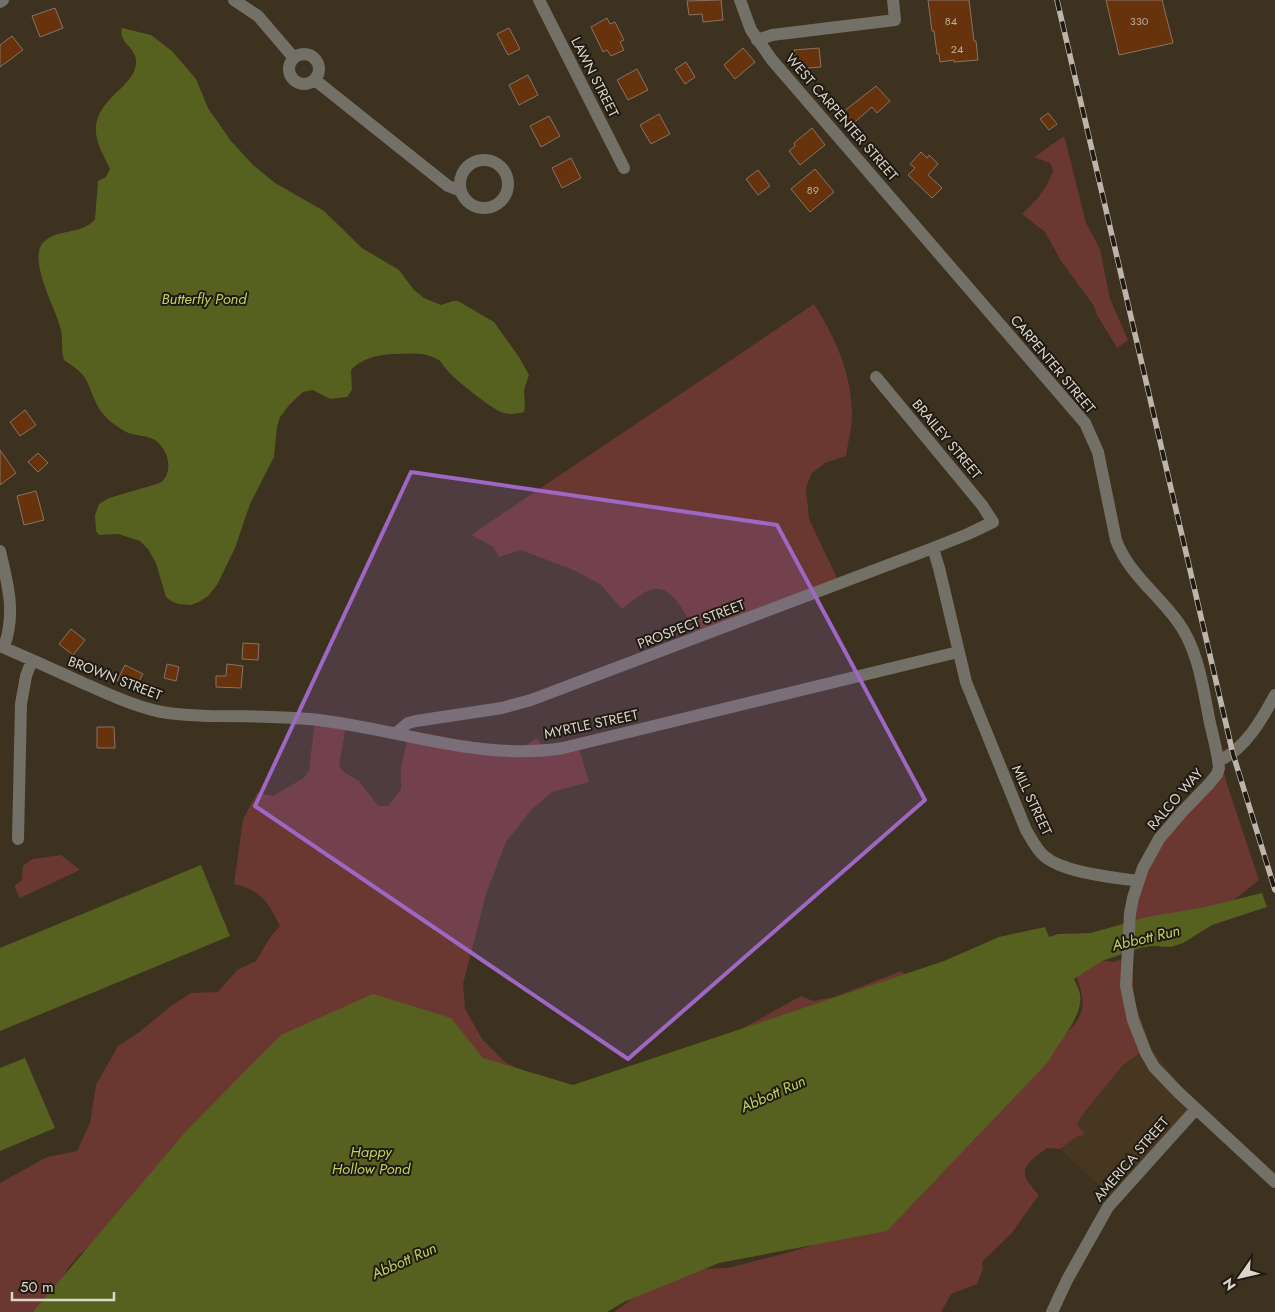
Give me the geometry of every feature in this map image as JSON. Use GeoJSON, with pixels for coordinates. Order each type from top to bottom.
{"type":"FeatureCollection","features":[{"type":"Feature","properties":{"kind":"street"},"geometry":{"type":"LineString","coordinates":[[234,0],[258,16],[294,58]]}},
{"type":"Feature","properties":{"kind":"street","name":"LAWN STREET"},"geometry":{"type":"LineString","coordinates":[[539,0],[624,168]]}},
{"type":"Feature","properties":{"kind":"street","name":"WEST CARPENTER STREET"},"geometry":{"type":"LineString","coordinates":[[740,0],[746,19],[757,40],[933,246]]}},
{"type":"Feature","properties":{"kind":"street"},"geometry":{"type":"LineString","coordinates":[[757,40],[772,35],[895,20],[893,0]]}},
{"type":"Feature","properties":{"kind":"street"},"geometry":{"type":"LineString","coordinates":[[303,54],[309,54],[317,60],[320,71],[315,80],[306,84],[293,80],[289,71],[291,61],[303,54]]}},
{"type":"Feature","properties":{"kind":"street"},"geometry":{"type":"LineString","coordinates":[[315,80],[448,186],[461,191]]}},
{"type":"Feature","properties":{"kind":"street","name":"CARPENTER STREET"},"geometry":{"type":"LineString","coordinates":[[933,246],[1079,415],[1090,432],[1098,452],[1116,540],[1120,550],[1130,566],[1177,620],[1189,639],[1198,666],[1218,761]]}},
{"type":"Feature","properties":{"kind":"street","name":"BRAILEY STREET"},"geometry":{"type":"LineString","coordinates":[[876,377],[982,505],[992,522]]}},
{"type":"Feature","properties":{"kind":"street","name":"PROSPECT STREET"},"geometry":{"type":"LineString","coordinates":[[396,733],[408,723],[416,721],[502,708],[531,700],[933,548],[992,522]]}},
{"type":"Feature","properties":{"kind":"street","name":"MILL STREET"},"geometry":{"type":"LineString","coordinates":[[933,548],[970,693],[1026,830],[1033,842],[1044,856],[1060,866],[1138,881]]}},
{"type":"Feature","properties":{"kind":"street"},"geometry":{"type":"LineString","coordinates":[[0,551],[11,610],[8,634],[2,646]]}},
{"type":"Feature","properties":{"kind":"street","name":"BROWN STREET"},"geometry":{"type":"LineString","coordinates":[[2,646],[110,695],[147,709],[184,715],[224,716]]}},
{"type":"Feature","properties":{"kind":"street","name":"MYRTLE STREET"},"geometry":{"type":"LineString","coordinates":[[224,716],[330,721],[483,750],[544,751],[958,652]]}},
{"type":"Feature","properties":{"kind":"street"},"geometry":{"type":"LineString","coordinates":[[18,839],[21,704],[32,660]]}},
{"type":"Feature","properties":{"kind":"street","name":"RALCO WAY"},"geometry":{"type":"LineString","coordinates":[[1138,881],[1159,839],[1217,774],[1218,761],[1233,754],[1245,742],[1275,694]]}},
{"type":"Feature","properties":{"kind":"street"},"geometry":{"type":"LineString","coordinates":[[1138,881],[1130,913],[1126,986],[1133,1020],[1146,1053],[1154,1067],[1275,1182]]}},
{"type":"Feature","properties":{"kind":"street","name":"AMERICA STREET"},"geometry":{"type":"LineString","coordinates":[[1052,1312],[1067,1280],[1108,1207],[1196,1108]]}},
{"type":"Feature","properties":{"kind":"highlighted area"},"geometry":{"type":"Polygon","coordinates":[[[411,472],[777,525],[925,800],[628,1059],[255,806],[411,472]]]}},
{"type":"Feature","properties":{"kind":"shaded area"},"geometry":{"type":"Polygon","coordinates":[[[1063,137],[1086,223],[1100,249],[1110,299],[1128,340],[1117,348],[1097,315],[1094,306],[1061,261],[1045,232],[1022,214],[1040,194],[1053,171],[1050,163],[1034,157],[1063,137]]]}},
{"type":"Feature","properties":{"kind":"shaded area"},"geometry":{"type":"Polygon","coordinates":[[[814,304],[829,329],[841,356],[846,370],[851,399],[852,414],[846,456],[825,463],[811,474],[806,488],[809,519],[837,578],[694,632],[679,604],[662,589],[646,592],[622,609],[600,584],[571,569],[521,550],[499,557],[494,547],[471,535],[814,304]]]}},
{"type":"Feature","properties":{"kind":"shaded area"},"geometry":{"type":"Polygon","coordinates":[[[315,720],[346,725],[339,766],[345,773],[359,781],[378,806],[388,806],[401,789],[401,769],[408,736],[445,742],[525,746],[537,738],[542,746],[577,742],[589,782],[552,792],[531,810],[506,842],[487,891],[463,984],[465,1009],[482,1039],[505,1062],[561,1089],[731,1035],[801,996],[813,1001],[834,997],[901,971],[907,977],[871,995],[107,1231],[79,1255],[68,1268],[44,1312],[0,1312],[0,1183],[47,1157],[77,1151],[90,1123],[96,1085],[118,1046],[191,993],[218,992],[237,970],[256,961],[271,936],[280,926],[263,898],[252,890],[234,884],[243,819],[257,793],[273,796],[304,778],[309,770],[315,720]]]}},
{"type":"Feature","properties":{"kind":"shaded area"},"geometry":{"type":"Polygon","coordinates":[[[1223,767],[1259,880],[1235,899],[1215,909],[1137,924],[1135,918],[1139,887],[1162,832],[1223,767]]]}},
{"type":"Feature","properties":{"kind":"shaded area"},"geometry":{"type":"Polygon","coordinates":[[[61,855],[80,870],[20,898],[14,886],[22,880],[23,866],[32,859],[61,855]]]}},
{"type":"Feature","properties":{"kind":"shaded area"},"geometry":{"type":"Polygon","coordinates":[[[1130,956],[1132,960],[1134,1000],[1150,1046],[1123,1065],[1080,1118],[1077,1124],[1085,1135],[1076,1137],[1060,1149],[1047,1148],[1028,1164],[1025,1169],[1027,1180],[1039,1195],[1011,1234],[982,1262],[983,1269],[977,1284],[951,1294],[941,1312],[614,1312],[632,1299],[654,1288],[702,1269],[728,1268],[859,1231],[956,1149],[976,1139],[976,1130],[1074,1025],[1079,1018],[1083,1005],[1082,993],[1076,973],[1098,960],[1114,962],[1130,956]]]}},
{"type":"Feature","properties":{"kind":"shaded area"},"geometry":{"type":"Polygon","coordinates":[[[1150,1046],[1197,1107],[1111,1197],[1060,1149],[1076,1137],[1085,1135],[1077,1124],[1080,1118],[1123,1065],[1150,1046]]]}},
{"type":"Feature","properties":{"kind":"water","name":"Butterfly Pond"},"geometry":{"type":"Polygon","coordinates":[[[122,28],[151,35],[172,51],[196,79],[208,108],[231,141],[253,165],[275,183],[324,211],[362,248],[399,270],[414,290],[424,298],[441,305],[458,301],[494,322],[519,357],[529,375],[524,390],[524,412],[515,414],[504,413],[496,409],[457,380],[439,360],[432,356],[421,354],[386,355],[370,358],[360,363],[351,370],[352,390],[347,397],[330,399],[313,390],[303,392],[280,417],[274,457],[250,504],[235,548],[217,585],[208,596],[191,605],[179,604],[166,597],[156,563],[148,549],[140,541],[118,534],[99,535],[96,531],[95,515],[99,504],[109,498],[160,483],[167,473],[168,462],[164,450],[155,440],[126,432],[106,417],[98,406],[83,375],[64,360],[61,330],[44,283],[38,258],[40,247],[46,240],[58,234],[85,227],[95,219],[98,181],[106,177],[110,169],[98,142],[96,133],[97,121],[107,102],[129,79],[134,71],[136,62],[134,53],[123,38],[122,28]]]}},
{"type":"Feature","properties":{"kind":"water"},"geometry":{"type":"Polygon","coordinates":[[[201,865],[230,936],[0,1031],[0,948],[201,865]]]}},
{"type":"Feature","properties":{"kind":"water","name":"Happy Hollow Pond"},"geometry":{"type":"Polygon","coordinates":[[[1262,893],[1267,907],[1212,925],[1183,943],[1171,947],[1152,946],[1140,948],[1102,961],[1074,979],[1080,994],[1078,1011],[1049,1061],[887,1231],[719,1263],[624,1302],[607,1312],[33,1312],[187,1130],[281,1035],[373,994],[451,1018],[483,1058],[573,1085],[944,961],[999,937],[1045,927],[1049,937],[1058,934],[1091,933],[1147,917],[1205,907],[1262,893]]]}},
{"type":"Feature","properties":{"kind":"water"},"geometry":{"type":"Polygon","coordinates":[[[25,1058],[55,1128],[0,1151],[0,1068],[25,1058]]]}},
{"type":"Feature","properties":{"kind":"building"},"geometry":{"type":"Polygon","coordinates":[[[721,0],[723,20],[703,22],[702,14],[689,15],[687,1],[721,0]]]}},
{"type":"Feature","properties":{"kind":"building"},"geometry":{"type":"Polygon","coordinates":[[[928,0],[969,0],[978,60],[940,62],[934,31],[932,31],[928,0]]]}},
{"type":"Feature","properties":{"kind":"building"},"geometry":{"type":"Polygon","coordinates":[[[1106,0],[1162,0],[1173,43],[1119,55],[1106,0]]]}},
{"type":"Feature","properties":{"kind":"building"},"geometry":{"type":"Polygon","coordinates":[[[55,8],[63,28],[40,37],[32,16],[55,8]]]}},
{"type":"Feature","properties":{"kind":"building"},"geometry":{"type":"Polygon","coordinates":[[[607,18],[610,24],[615,22],[624,40],[620,42],[624,50],[611,56],[607,50],[603,52],[591,27],[607,18]]]}},
{"type":"Feature","properties":{"kind":"building"},"geometry":{"type":"Polygon","coordinates":[[[509,28],[520,49],[508,55],[497,34],[509,28]]]}},
{"type":"Feature","properties":{"kind":"building"},"geometry":{"type":"Polygon","coordinates":[[[12,36],[23,50],[0,67],[0,45],[12,36]]]}},
{"type":"Feature","properties":{"kind":"building"},"geometry":{"type":"Polygon","coordinates":[[[743,48],[755,62],[735,79],[724,65],[743,48]]]}},
{"type":"Feature","properties":{"kind":"building"},"geometry":{"type":"Polygon","coordinates":[[[819,48],[821,67],[796,69],[794,50],[819,48]]]}},
{"type":"Feature","properties":{"kind":"building"},"geometry":{"type":"Polygon","coordinates":[[[686,62],[695,77],[685,84],[675,69],[686,62]]]}},
{"type":"Feature","properties":{"kind":"building"},"geometry":{"type":"Polygon","coordinates":[[[637,69],[648,90],[628,100],[617,80],[637,69]]]}},
{"type":"Feature","properties":{"kind":"building"},"geometry":{"type":"Polygon","coordinates":[[[528,75],[538,95],[519,105],[509,85],[528,75]]]}},
{"type":"Feature","properties":{"kind":"building"},"geometry":{"type":"Polygon","coordinates":[[[876,86],[890,101],[877,113],[872,107],[849,127],[838,116],[876,86]]]}},
{"type":"Feature","properties":{"kind":"building"},"geometry":{"type":"Polygon","coordinates":[[[1048,113],[1057,124],[1049,130],[1040,119],[1048,113]]]}},
{"type":"Feature","properties":{"kind":"building"},"geometry":{"type":"Polygon","coordinates":[[[659,114],[670,134],[651,144],[640,125],[659,114]]]}},
{"type":"Feature","properties":{"kind":"building"},"geometry":{"type":"Polygon","coordinates":[[[549,116],[560,136],[541,147],[530,126],[549,116]]]}},
{"type":"Feature","properties":{"kind":"building"},"geometry":{"type":"Polygon","coordinates":[[[812,128],[825,145],[800,165],[789,151],[795,146],[794,143],[812,128]]]}},
{"type":"Feature","properties":{"kind":"building"},"geometry":{"type":"Polygon","coordinates":[[[921,152],[927,158],[929,155],[938,164],[928,175],[942,188],[932,198],[908,175],[915,168],[910,164],[921,152]]]}},
{"type":"Feature","properties":{"kind":"building"},"geometry":{"type":"Polygon","coordinates":[[[571,158],[581,178],[562,188],[552,168],[571,158]]]}},
{"type":"Feature","properties":{"kind":"building"},"geometry":{"type":"Polygon","coordinates":[[[815,169],[834,192],[810,212],[791,189],[815,169]]]}},
{"type":"Feature","properties":{"kind":"building"},"geometry":{"type":"Polygon","coordinates":[[[758,170],[770,186],[758,195],[746,179],[758,170]]]}},
{"type":"Feature","properties":{"kind":"building"},"geometry":{"type":"Polygon","coordinates":[[[25,410],[36,425],[20,436],[10,422],[25,410]]]}},
{"type":"Feature","properties":{"kind":"building"},"geometry":{"type":"Polygon","coordinates":[[[0,450],[16,473],[0,485],[0,450]]]}},
{"type":"Feature","properties":{"kind":"building"},"geometry":{"type":"Polygon","coordinates":[[[38,453],[48,463],[38,472],[28,462],[38,453]]]}},
{"type":"Feature","properties":{"kind":"building"},"geometry":{"type":"Polygon","coordinates":[[[36,491],[44,520],[24,525],[17,496],[36,491]]]}},
{"type":"Feature","properties":{"kind":"building"},"geometry":{"type":"Polygon","coordinates":[[[71,629],[85,640],[73,655],[59,644],[71,629]]]}},
{"type":"Feature","properties":{"kind":"building"},"geometry":{"type":"Polygon","coordinates":[[[243,643],[259,644],[258,660],[242,659],[243,643]]]}},
{"type":"Feature","properties":{"kind":"building"},"geometry":{"type":"Polygon","coordinates":[[[167,664],[179,667],[176,681],[164,678],[167,664]]]}},
{"type":"Feature","properties":{"kind":"building"},"geometry":{"type":"Polygon","coordinates":[[[227,664],[243,666],[241,688],[216,687],[216,676],[226,676],[227,664]]]}},
{"type":"Feature","properties":{"kind":"building"},"geometry":{"type":"Polygon","coordinates":[[[125,665],[143,674],[134,690],[117,681],[125,665]]]}},
{"type":"Feature","properties":{"kind":"building"},"geometry":{"type":"Polygon","coordinates":[[[97,727],[114,727],[115,748],[97,748],[97,727]]]}},
{"type":"Feature","properties":{"kind":"railway"},"geometry":{"type":"LineString","coordinates":[[1057,0],[1233,754],[1275,890]]}},
{"type":"Feature","properties":{"kind":"water label","name":"Abbott Run"},"geometry":{"type":"Point","coordinates":[1146,938]}},
{"type":"Feature","properties":{"kind":"water label","name":"Abbott Run"},"geometry":{"type":"Point","coordinates":[773,1094]}},
{"type":"Feature","properties":{"kind":"water label","name":"Abbott Run"},"geometry":{"type":"Point","coordinates":[404,1261]}}]}
